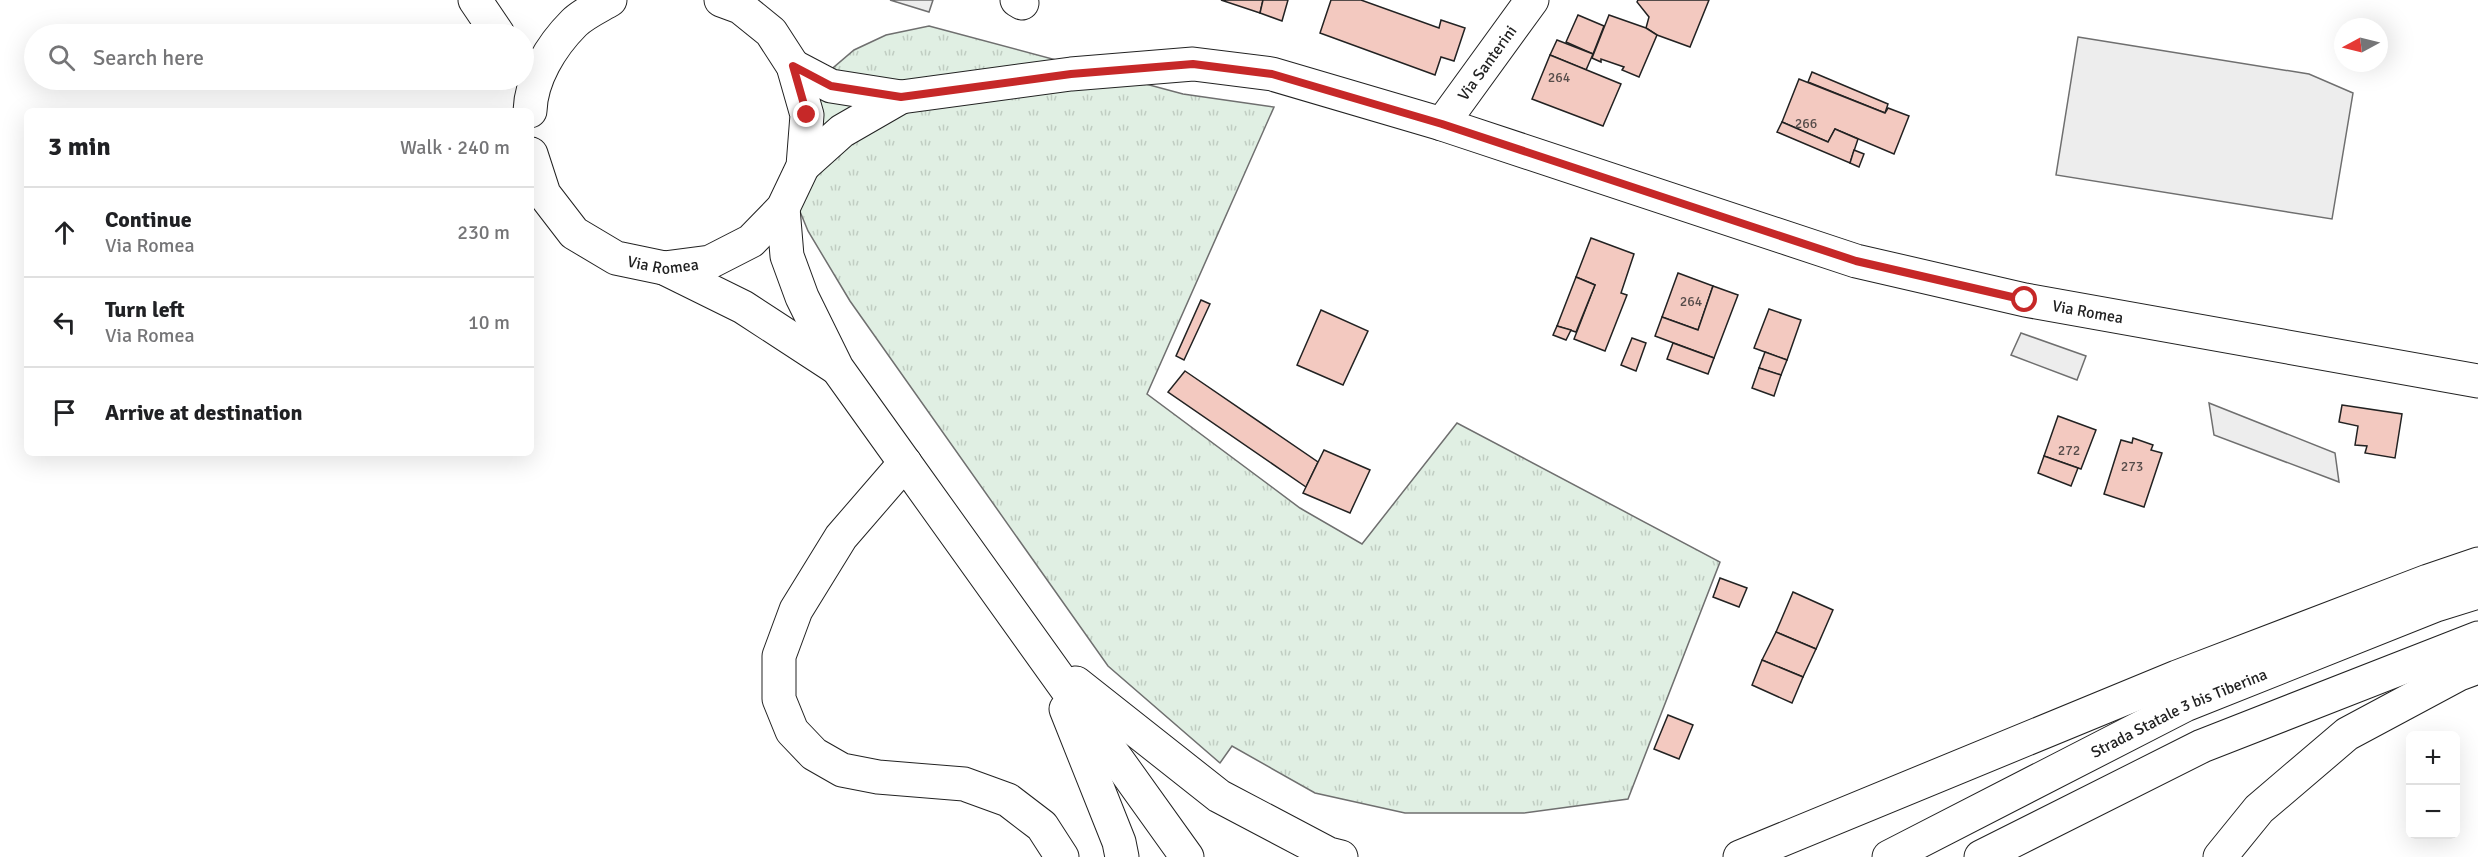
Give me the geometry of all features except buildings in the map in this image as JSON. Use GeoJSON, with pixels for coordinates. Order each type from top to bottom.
{"type":"FeatureCollection","features":[{"type":"Feature","properties":{"kind":"main road"},"geometry":{"type":"LineString","coordinates":[[475,0],[491,24]]}},
{"type":"Feature","properties":{"kind":"main road"},"geometry":{"type":"LineString","coordinates":[[534,82],[547,57],[575,22],[610,0]]}},
{"type":"Feature","properties":{"kind":"main road","name":"Via Santerini"},"geometry":{"type":"LineString","coordinates":[[1442,124],[1532,0]]}},
{"type":"Feature","properties":{"kind":"main road","name":"Via Romea"},"geometry":{"type":"LineString","coordinates":[[534,163],[544,194],[574,233],[616,258],[664,268],[710,262],[751,242],[783,208],[802,166],[807,115],[793,66],[771,32],[733,2]]}},
{"type":"Feature","properties":{"kind":"main road","name":"Via Romea"},"geometry":{"type":"LineString","coordinates":[[793,66],[831,86],[901,97],[1071,74],[1193,64],[1272,74],[1442,124],[1856,261],[2025,300],[2478,381]]}},
{"type":"Feature","properties":{"kind":"main road","name":"Via Romea"},"geometry":{"type":"LineString","coordinates":[[802,166],[842,131],[901,97]]}},
{"type":"Feature","properties":{"kind":"main road"},"geometry":{"type":"LineString","coordinates":[[783,208],[787,256],[802,297],[837,368],[1187,857]]}},
{"type":"Feature","properties":{"kind":"main road"},"geometry":{"type":"LineString","coordinates":[[664,268],[743,307],[837,368]]}},
{"type":"Feature","properties":{"kind":"main road"},"geometry":{"type":"LineString","coordinates":[[905,463],[841,537],[796,610],[779,656],[778,699],[792,731],[814,754],[833,765],[842,770],[878,777],[964,784],[1008,800],[1042,826],[1062,857]]}},
{"type":"Feature","properties":{"kind":"main road"},"geometry":{"type":"LineString","coordinates":[[1740,857],[2177,677],[2478,564]]}},
{"type":"Feature","properties":{"kind":"main road","name":"Strada Statale 3 bis Tiberina"},"geometry":{"type":"LineString","coordinates":[[1889,857],[2185,705],[2436,605],[2478,592]]}},
{"type":"Feature","properties":{"kind":"main road"},"geometry":{"type":"LineString","coordinates":[[1982,857],[2202,746],[2478,638]]}},
{"type":"Feature","properties":{"kind":"main road"},"geometry":{"type":"LineString","coordinates":[[1046,660],[1119,842],[1122,857]]}},
{"type":"Feature","properties":{"kind":"main road"},"geometry":{"type":"LineString","coordinates":[[1046,660],[1219,796],[1329,854],[1341,857]]}},
{"type":"Feature","properties":{"kind":"main road"},"geometry":{"type":"LineString","coordinates":[[2220,857],[2259,809],[2347,734],[2459,674],[2478,667]]}},
{"type":"Feature","properties":{"kind":"green space"},"geometry":{"type":"Polygon","coordinates":[[[929,26],[1183,94],[1274,107],[1147,394],[1300,508],[1362,544],[1457,423],[1720,562],[1628,799],[1524,813],[1405,813],[1315,793],[1232,746],[1220,763],[1108,666],[850,301],[808,231],[787,180],[820,79],[854,50],[886,35],[929,26]]]}},
{"type":"Feature","properties":{"kind":"shaded area"},"geometry":{"type":"Polygon","coordinates":[[[890,0],[933,0],[929,12],[890,0]]]}},
{"type":"Feature","properties":{"kind":"shaded area"},"geometry":{"type":"Polygon","coordinates":[[[2078,37],[2309,74],[2353,93],[2332,219],[2056,175],[2078,37]]]}},
{"type":"Feature","properties":{"kind":"shaded area"},"geometry":{"type":"Polygon","coordinates":[[[2021,333],[2086,356],[2077,380],[2011,355],[2021,333]]]}},
{"type":"Feature","properties":{"kind":"shaded area"},"geometry":{"type":"Polygon","coordinates":[[[2209,403],[2335,453],[2339,482],[2214,435],[2209,403]]]}},
{"type":"Feature","properties":{"kind":"route"},"geometry":{"type":"LineString","coordinates":[[807,115],[793,66],[831,86],[901,97],[1071,74],[1193,64],[1272,74],[1442,124],[1856,261],[2025,300]]}}]}
